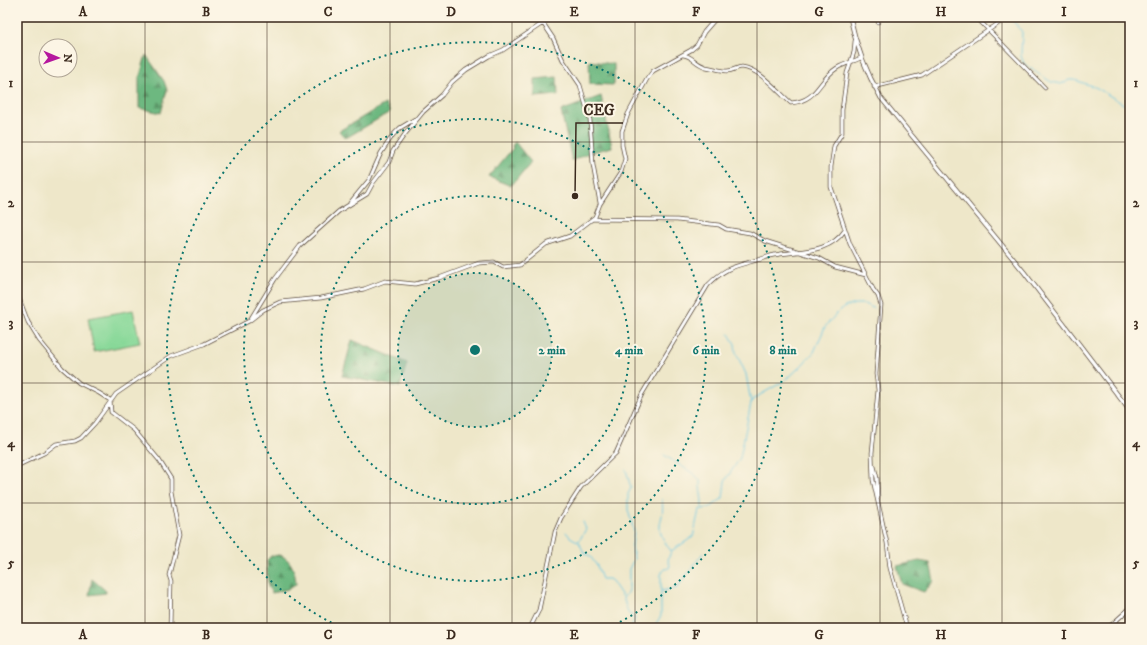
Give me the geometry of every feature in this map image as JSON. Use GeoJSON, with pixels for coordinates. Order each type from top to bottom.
{"type":"FeatureCollection","features":[{"type":"Feature","properties":{"kind":"street"},"geometry":{"type":"LineString","coordinates":[[539,17],[553,38],[563,60],[580,85],[584,97],[590,120],[593,165],[600,204]]}},
{"type":"Feature","properties":{"kind":"street"},"geometry":{"type":"LineString","coordinates":[[249,321],[260,300],[300,246],[333,216],[367,194],[373,183],[389,162],[393,151],[418,118],[442,95],[452,82],[466,70],[503,50],[544,23],[549,17]]}},
{"type":"Feature","properties":{"kind":"street"},"geometry":{"type":"LineString","coordinates":[[17,466],[44,453],[56,444],[75,441],[81,438],[95,423],[110,400],[116,394],[171,356],[204,344],[249,321],[263,310],[287,300],[322,298],[343,292],[364,289],[384,281],[415,284],[439,278],[479,263],[494,262],[503,267],[520,265],[546,244],[570,236],[595,217],[600,204],[621,172],[624,159],[622,131],[634,100],[653,71],[683,55],[697,45],[704,32],[717,17]]}},
{"type":"Feature","properties":{"kind":"street"},"geometry":{"type":"LineString","coordinates":[[850,17],[855,41],[861,58],[883,101],[1024,272],[1130,411]]}},
{"type":"Feature","properties":{"kind":"street"},"geometry":{"type":"LineString","coordinates":[[878,17],[878,22]]}},
{"type":"Feature","properties":{"kind":"street"},"geometry":{"type":"LineString","coordinates":[[976,17],[1045,88]]}},
{"type":"Feature","properties":{"kind":"street"},"geometry":{"type":"LineString","coordinates":[[874,86],[922,75],[1008,17]]}},
{"type":"Feature","properties":{"kind":"street"},"geometry":{"type":"LineString","coordinates":[[855,41],[847,74],[842,110],[842,133],[834,146],[831,167],[832,192],[850,244],[878,296],[881,305],[876,374],[878,390],[872,460],[873,483],[890,568],[907,628]]}},
{"type":"Feature","properties":{"kind":"street"},"geometry":{"type":"LineString","coordinates":[[683,55],[691,56],[698,64],[717,70],[727,71],[740,67],[745,68],[765,78],[791,104],[812,97],[828,76],[838,68],[861,58]]}},
{"type":"Feature","properties":{"kind":"street"},"geometry":{"type":"LineString","coordinates":[[349,205],[369,180],[381,153],[393,135],[400,128],[418,118]]}},
{"type":"Feature","properties":{"kind":"street"},"geometry":{"type":"LineString","coordinates":[[592,219],[677,220],[719,225],[750,233],[765,241],[819,258],[835,267],[866,275]]}},
{"type":"Feature","properties":{"kind":"street"},"geometry":{"type":"LineString","coordinates":[[530,628],[539,610],[555,532],[561,518],[581,486],[616,453],[642,394],[708,285],[721,272],[736,265],[774,255],[799,252],[830,244],[840,239],[845,230]]}},
{"type":"Feature","properties":{"kind":"street"},"geometry":{"type":"LineString","coordinates":[[17,293],[28,322],[39,340],[62,368],[79,383],[100,393],[110,400],[112,412],[134,430],[159,460],[171,479],[171,491],[179,534],[169,576],[171,581],[170,628]]}},
{"type":"Feature","properties":{"kind":"street"},"geometry":{"type":"LineString","coordinates":[[1108,628],[1130,608]]}},
{"type":"Feature","properties":{"kind":"green space"},"geometry":{"type":"Polygon","coordinates":[[[146,55],[164,81],[167,90],[161,113],[139,108],[139,79],[146,55]]]}},
{"type":"Feature","properties":{"kind":"green space"},"geometry":{"type":"Polygon","coordinates":[[[589,61],[614,64],[614,85],[590,84],[589,61]]]}},
{"type":"Feature","properties":{"kind":"green space"},"geometry":{"type":"Polygon","coordinates":[[[557,77],[558,95],[535,97],[535,79],[557,77]]]}},
{"type":"Feature","properties":{"kind":"green space"},"geometry":{"type":"Polygon","coordinates":[[[601,96],[612,147],[592,152],[572,161],[561,111],[601,96]]]}},
{"type":"Feature","properties":{"kind":"green space"},"geometry":{"type":"Polygon","coordinates":[[[385,104],[390,112],[346,138],[339,131],[385,104]]]}},
{"type":"Feature","properties":{"kind":"green space"},"geometry":{"type":"Polygon","coordinates":[[[515,142],[531,162],[511,186],[489,177],[513,148],[512,146],[515,142]]]}},
{"type":"Feature","properties":{"kind":"green space"},"geometry":{"type":"Polygon","coordinates":[[[133,310],[140,343],[94,352],[88,318],[133,310]]]}},
{"type":"Feature","properties":{"kind":"green space"},"geometry":{"type":"Polygon","coordinates":[[[352,340],[407,363],[400,387],[342,376],[352,340]]]}},
{"type":"Feature","properties":{"kind":"green space"},"geometry":{"type":"Polygon","coordinates":[[[280,555],[284,557],[292,566],[296,584],[288,589],[272,593],[268,587],[267,560],[271,556],[280,555]]]}},
{"type":"Feature","properties":{"kind":"green space"},"geometry":{"type":"Polygon","coordinates":[[[919,561],[930,563],[934,581],[924,592],[902,584],[897,566],[919,561]]]}},
{"type":"Feature","properties":{"kind":"green space"},"geometry":{"type":"Polygon","coordinates":[[[92,579],[106,591],[106,593],[89,595],[92,579]]]}},
{"type":"Feature","properties":{"kind":"waterway"},"geometry":{"type":"LineString","coordinates":[[1010,17],[1022,32],[1021,56],[1024,64],[1051,82],[1061,84],[1069,80],[1075,80],[1097,88],[1130,108]]}},
{"type":"Feature","properties":{"kind":"waterway"},"geometry":{"type":"LineString","coordinates":[[653,628],[661,616],[661,575],[663,570],[669,568],[670,565],[668,560],[671,551],[693,537],[699,510],[711,507],[723,498],[725,481],[740,458],[753,399],[786,380],[802,365],[814,352],[825,327],[838,312],[845,307],[855,304],[864,304],[873,308]]}},
{"type":"Feature","properties":{"kind":"waterway"},"geometry":{"type":"LineString","coordinates":[[729,334],[735,344],[736,353],[746,374],[751,403]]}},
{"type":"Feature","properties":{"kind":"waterway"},"geometry":{"type":"LineString","coordinates":[[664,455],[694,474],[700,480],[702,507]]}},
{"type":"Feature","properties":{"kind":"waterway"},"geometry":{"type":"LineString","coordinates":[[626,470],[631,488],[628,494],[628,510],[634,531],[632,546],[634,559],[629,569],[628,593],[623,597],[628,613],[635,618],[631,628]]}},
{"type":"Feature","properties":{"kind":"waterway"},"geometry":{"type":"LineString","coordinates":[[662,499],[663,508],[660,525],[661,535],[671,551]]}},
{"type":"Feature","properties":{"kind":"waterway"},"geometry":{"type":"LineString","coordinates":[[579,541],[586,529],[583,522]]}},
{"type":"Feature","properties":{"kind":"waterway"},"geometry":{"type":"LineString","coordinates":[[566,532],[570,537],[579,542],[584,553],[590,556],[597,566],[602,579],[609,579],[612,581],[622,596]]}},
{"type":"Feature","properties":{"kind":"waterway"},"geometry":{"type":"LineString","coordinates":[[662,591],[677,588],[703,553]]}},
{"type":"Feature","properties":{"kind":"place","name":"CEG"},"geometry":{"type":"Point","coordinates":[575,196]}}]}
